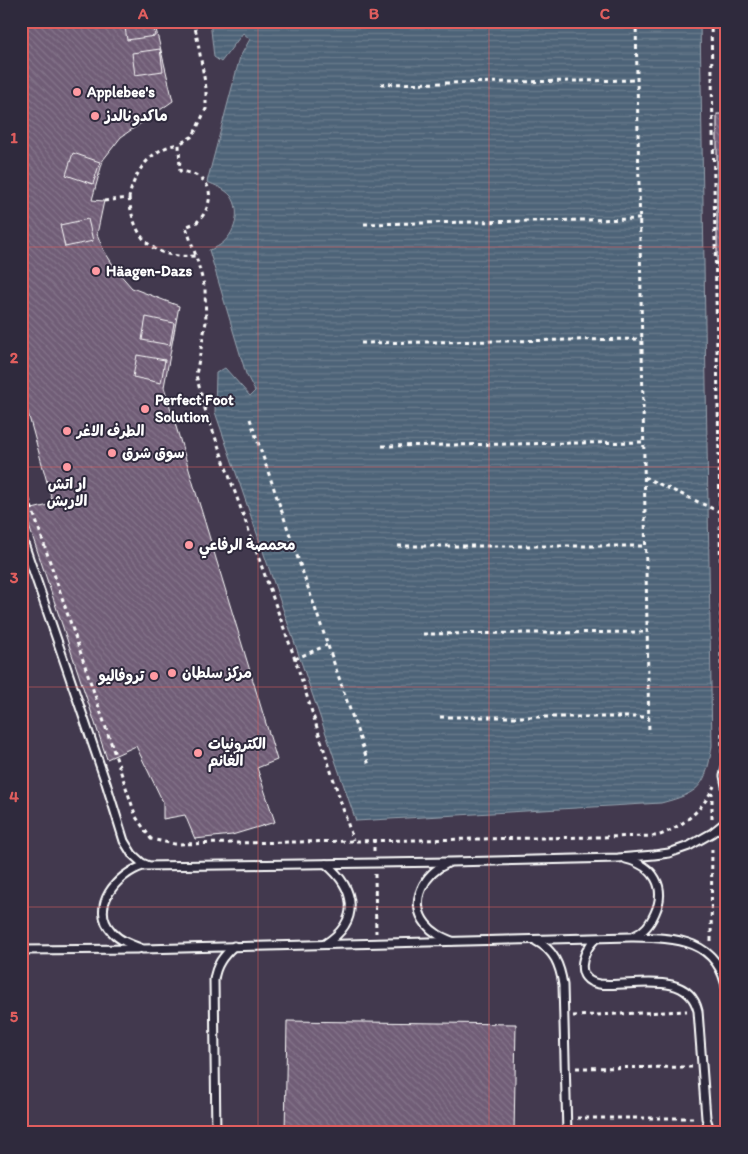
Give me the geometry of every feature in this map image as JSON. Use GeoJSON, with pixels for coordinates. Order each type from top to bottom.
{"type":"FeatureCollection","features":[{"type":"Feature","properties":{"kind":"lane"},"geometry":{"type":"LineString","coordinates":[[21,535],[104,775],[124,841],[132,854],[142,863],[150,866]]}},
{"type":"Feature","properties":{"kind":"lane"},"geometry":{"type":"LineString","coordinates":[[724,761],[727,791]]}},
{"type":"Feature","properties":{"kind":"lane"},"geometry":{"type":"LineString","coordinates":[[143,949],[127,943],[113,933],[106,922],[105,908],[108,894],[118,880],[136,868],[150,866],[618,858],[669,853],[689,846],[727,821]]}},
{"type":"Feature","properties":{"kind":"lane"},"geometry":{"type":"LineString","coordinates":[[618,858],[630,860],[645,868],[655,877],[659,889],[659,902],[652,919],[641,933],[631,938]]}},
{"type":"Feature","properties":{"kind":"lane"},"geometry":{"type":"LineString","coordinates":[[450,862],[439,867],[429,876],[422,889],[419,904],[422,918],[432,931],[454,942]]}},
{"type":"Feature","properties":{"kind":"lane"},"geometry":{"type":"LineString","coordinates":[[324,944],[343,928],[352,905],[345,883],[325,864]]}},
{"type":"Feature","properties":{"kind":"lane"},"geometry":{"type":"LineString","coordinates":[[21,950],[631,938],[677,939],[694,945],[710,956],[722,971],[727,991]]}},
{"type":"Feature","properties":{"kind":"lane"},"geometry":{"type":"LineString","coordinates":[[595,939],[586,951],[582,961],[583,970],[588,978],[601,984],[664,983],[673,985],[691,996],[694,1001],[698,1011],[706,1118],[711,1133]]}},
{"type":"Feature","properties":{"kind":"lane"},"geometry":{"type":"LineString","coordinates":[[536,941],[552,954],[560,970],[563,985],[567,1133]]}},
{"type":"Feature","properties":{"kind":"lane"},"geometry":{"type":"LineString","coordinates":[[216,1133],[214,980],[222,959],[234,946]]}},
{"type":"Feature","properties":{"kind":"path"},"geometry":{"type":"LineString","coordinates":[[194,21],[206,88],[206,109],[194,136],[179,144],[172,145],[143,164],[131,187],[129,198],[134,226],[144,240],[168,255],[181,257],[196,256]]}},
{"type":"Feature","properties":{"kind":"path"},"geometry":{"type":"LineString","coordinates":[[636,21],[649,733]]}},
{"type":"Feature","properties":{"kind":"path"},"geometry":{"type":"LineString","coordinates":[[711,21],[724,761]]}},
{"type":"Feature","properties":{"kind":"path"},"geometry":{"type":"LineString","coordinates":[[381,84],[637,80]]}},
{"type":"Feature","properties":{"kind":"path"},"geometry":{"type":"LineString","coordinates":[[179,144],[180,171],[200,177],[208,188],[209,202],[206,212],[196,223],[186,227],[205,289],[206,322],[196,375],[205,409],[295,658],[352,840]]}},
{"type":"Feature","properties":{"kind":"path"},"geometry":{"type":"LineString","coordinates":[[104,201],[129,198]]}},
{"type":"Feature","properties":{"kind":"path"},"geometry":{"type":"LineString","coordinates":[[364,224],[640,220]]}},
{"type":"Feature","properties":{"kind":"path"},"geometry":{"type":"LineString","coordinates":[[361,343],[642,339]]}},
{"type":"Feature","properties":{"kind":"path"},"geometry":{"type":"LineString","coordinates":[[250,419],[369,766]]}},
{"type":"Feature","properties":{"kind":"path"},"geometry":{"type":"LineString","coordinates":[[382,446],[644,442]]}},
{"type":"Feature","properties":{"kind":"path"},"geometry":{"type":"LineString","coordinates":[[21,476],[136,816],[151,839],[174,844],[658,836],[676,828],[692,817],[712,791],[717,778]]}},
{"type":"Feature","properties":{"kind":"path"},"geometry":{"type":"LineString","coordinates":[[644,477],[720,512]]}},
{"type":"Feature","properties":{"kind":"path"},"geometry":{"type":"LineString","coordinates":[[398,546],[646,546]]}},
{"type":"Feature","properties":{"kind":"path"},"geometry":{"type":"LineString","coordinates":[[423,634],[647,632]]}},
{"type":"Feature","properties":{"kind":"path"},"geometry":{"type":"LineString","coordinates":[[295,658],[327,645]]}},
{"type":"Feature","properties":{"kind":"path"},"geometry":{"type":"LineString","coordinates":[[440,717],[649,717]]}},
{"type":"Feature","properties":{"kind":"path"},"geometry":{"type":"LineString","coordinates":[[710,956],[712,791]]}},
{"type":"Feature","properties":{"kind":"path"},"geometry":{"type":"LineString","coordinates":[[374,840],[376,943]]}},
{"type":"Feature","properties":{"kind":"path"},"geometry":{"type":"LineString","coordinates":[[564,1016],[698,1011]]}},
{"type":"Feature","properties":{"kind":"path"},"geometry":{"type":"LineString","coordinates":[[565,1068],[702,1067]]}},
{"type":"Feature","properties":{"kind":"path"},"geometry":{"type":"LineString","coordinates":[[566,1118],[706,1118]]}},
{"type":"Feature","properties":{"kind":"water"},"geometry":{"type":"Polygon","coordinates":[[[210,21],[700,21],[712,746],[704,779],[699,786],[685,796],[661,803],[356,821],[215,412],[216,373],[225,368],[250,396],[255,391],[246,374],[209,250],[220,245],[230,235],[235,222],[236,209],[229,194],[207,182],[240,57],[250,39],[243,33],[221,62],[214,57],[210,21]]]}},
{"type":"Feature","properties":{"kind":"building","name":"سوق شرق"},"geometry":{"type":"Polygon","coordinates":[[[21,21],[156,21],[155,25],[173,101],[121,137],[103,160],[92,200],[104,201],[97,234],[103,249],[117,271],[132,288],[179,306],[164,387],[277,760],[257,768],[275,822],[232,835],[195,839],[185,815],[163,819],[163,802],[136,746],[107,759],[24,511],[53,504],[25,402],[21,402],[21,21]]]}},
{"type":"Feature","properties":{"kind":"building"},"geometry":{"type":"Polygon","coordinates":[[[124,21],[153,21],[155,36],[127,40],[124,21]]]}},
{"type":"Feature","properties":{"kind":"building"},"geometry":{"type":"Polygon","coordinates":[[[160,49],[163,71],[135,75],[132,53],[160,49]]]}},
{"type":"Feature","properties":{"kind":"building"},"geometry":{"type":"Polygon","coordinates":[[[717,114],[727,114],[727,267],[717,267],[717,114]]]}},
{"type":"Feature","properties":{"kind":"building"},"geometry":{"type":"Polygon","coordinates":[[[73,153],[100,162],[93,184],[66,175],[73,153]]]}},
{"type":"Feature","properties":{"kind":"building"},"geometry":{"type":"Polygon","coordinates":[[[88,219],[93,241],[65,247],[60,225],[88,219]]]}},
{"type":"Feature","properties":{"kind":"building"},"geometry":{"type":"Polygon","coordinates":[[[146,317],[174,323],[170,345],[142,340],[146,317]]]}},
{"type":"Feature","properties":{"kind":"building"},"geometry":{"type":"Polygon","coordinates":[[[137,355],[165,360],[161,383],[133,377],[137,355]]]}},
{"type":"Feature","properties":{"kind":"building"},"geometry":{"type":"Polygon","coordinates":[[[287,1021],[516,1024],[514,1133],[285,1133],[287,1021]]]}},
{"type":"Feature","properties":{"kind":"place","name":"Applebee's"},"geometry":{"type":"Point","coordinates":[77,92]}},
{"type":"Feature","properties":{"kind":"place","name":"ماكدونالدز"},"geometry":{"type":"Point","coordinates":[95,116]}},
{"type":"Feature","properties":{"kind":"place","name":"Häagen-Dazs"},"geometry":{"type":"Point","coordinates":[96,271]}},
{"type":"Feature","properties":{"kind":"place","name":"Perfect Foot Solution"},"geometry":{"type":"Point","coordinates":[145,409]}},
{"type":"Feature","properties":{"kind":"place","name":"الطرف الاغر"},"geometry":{"type":"Point","coordinates":[67,431]}},
{"type":"Feature","properties":{"kind":"place","name":"سوق شرق"},"geometry":{"type":"Point","coordinates":[112,453]}},
{"type":"Feature","properties":{"kind":"place","name":"ار اتش الاربش"},"geometry":{"type":"Point","coordinates":[67,467]}},
{"type":"Feature","properties":{"kind":"place","name":"محمصة الرفاعي"},"geometry":{"type":"Point","coordinates":[189,545]}},
{"type":"Feature","properties":{"kind":"place","name":"مركز سلطان"},"geometry":{"type":"Point","coordinates":[172,673]}},
{"type":"Feature","properties":{"kind":"place","name":"تروفاليو"},"geometry":{"type":"Point","coordinates":[154,676]}},
{"type":"Feature","properties":{"kind":"place","name":"الكترونيات الغانم"},"geometry":{"type":"Point","coordinates":[198,753]}}]}
